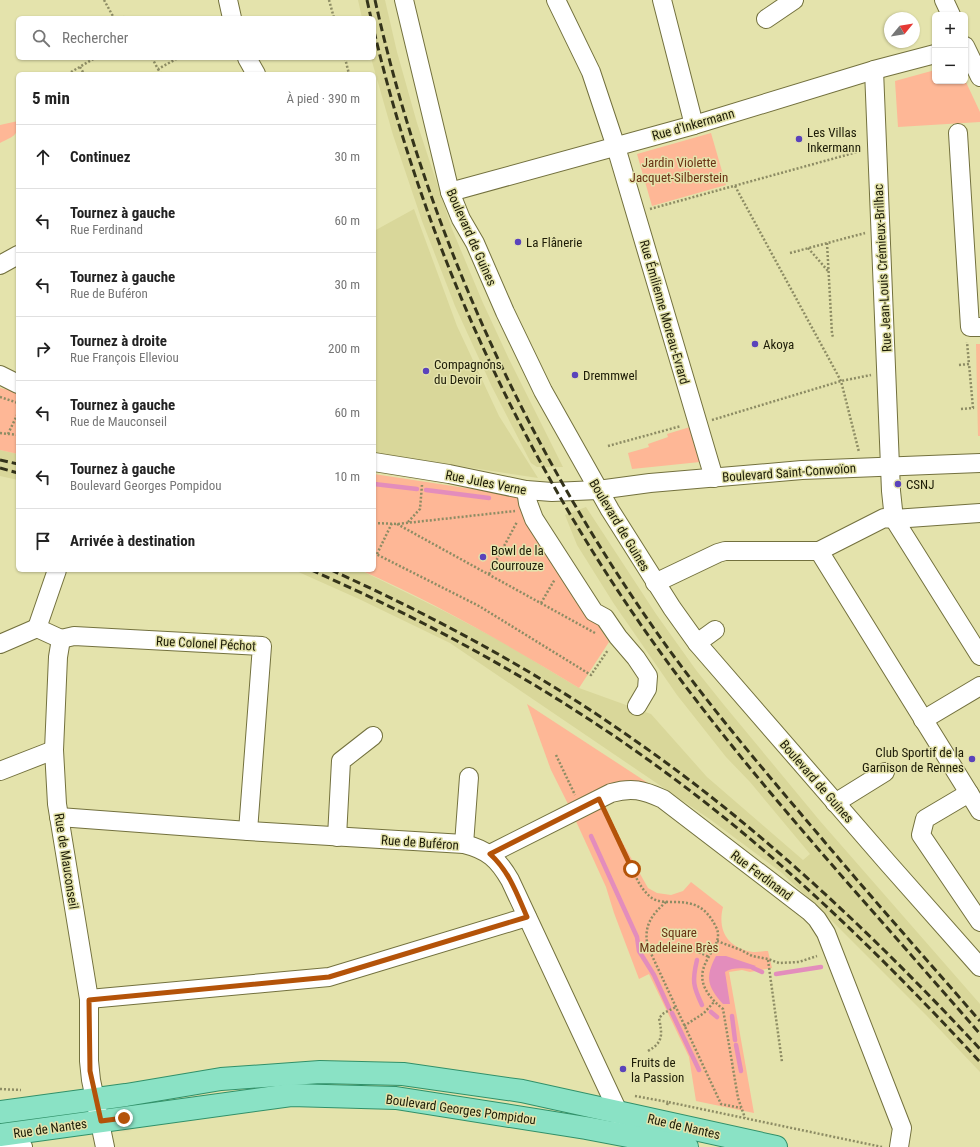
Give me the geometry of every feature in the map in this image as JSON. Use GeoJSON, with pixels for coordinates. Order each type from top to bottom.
{"type":"FeatureCollection","features":[{"type":"Feature","properties":{"kind":"main road","name":"Boulevard Georges Pompidou"},"geometry":{"type":"LineString","coordinates":[[96,1099],[221,1079],[320,1072],[395,1074],[518,1091],[618,1112]]}},
{"type":"Feature","properties":{"kind":"main road","name":"Boulevard Georges Pompidou"},"geometry":{"type":"LineString","coordinates":[[101,1121],[291,1095],[396,1098],[630,1141]]}},
{"type":"Feature","properties":{"kind":"main road","name":"Rue de Nantes"},"geometry":{"type":"LineString","coordinates":[[5,1109],[96,1099]]}},
{"type":"Feature","properties":{"kind":"main road","name":"Rue de Nantes"},"geometry":{"type":"LineString","coordinates":[[618,1112],[776,1147]]}},
{"type":"Feature","properties":{"kind":"main road","name":"Rue de Nantes"},"geometry":{"type":"LineString","coordinates":[[0,1135],[101,1121]]}},
{"type":"Feature","properties":{"kind":"main road","name":"Rue de Nantes"},"geometry":{"type":"LineString","coordinates":[[630,1141],[687,1147]]}},
{"type":"Feature","properties":{"kind":"street"},"geometry":{"type":"LineString","coordinates":[[228,0],[232,16]]}},
{"type":"Feature","properties":{"kind":"street","name":"Boulevard de Guines"},"geometry":{"type":"LineString","coordinates":[[404,0],[450,192],[461,219],[475,244],[505,312],[543,390],[598,490],[656,582],[698,643],[835,803],[980,967]]}},
{"type":"Feature","properties":{"kind":"street","name":"Rue Émilienne Moreau-Evrard"},"geometry":{"type":"LineString","coordinates":[[556,0],[591,72],[616,147],[714,478]]}},
{"type":"Feature","properties":{"kind":"street"},"geometry":{"type":"LineString","coordinates":[[662,0],[694,124]]}},
{"type":"Feature","properties":{"kind":"street"},"geometry":{"type":"LineString","coordinates":[[766,19],[794,0]]}},
{"type":"Feature","properties":{"kind":"street"},"geometry":{"type":"LineString","coordinates":[[944,0],[950,12]]}},
{"type":"Feature","properties":{"kind":"street"},"geometry":{"type":"LineString","coordinates":[[968,44],[980,42]]}},
{"type":"Feature","properties":{"kind":"street"},"geometry":{"type":"LineString","coordinates":[[966,48],[980,77]]}},
{"type":"Feature","properties":{"kind":"street","name":"Rue d'Inkermann"},"geometry":{"type":"LineString","coordinates":[[450,192],[616,147],[874,70],[932,55]]}},
{"type":"Feature","properties":{"kind":"street"},"geometry":{"type":"LineString","coordinates":[[248,60],[255,72]]}},
{"type":"Feature","properties":{"kind":"street","name":"Rue Jean-Louis Crémieux-Brilhac"},"geometry":{"type":"LineString","coordinates":[[874,70],[894,519]]}},
{"type":"Feature","properties":{"kind":"street"},"geometry":{"type":"LineString","coordinates":[[958,133],[975,309],[970,327],[980,327]]}},
{"type":"Feature","properties":{"kind":"street"},"geometry":{"type":"LineString","coordinates":[[0,265],[16,256]]}},
{"type":"Feature","properties":{"kind":"street"},"geometry":{"type":"LineString","coordinates":[[0,375],[16,383]]}},
{"type":"Feature","properties":{"kind":"street","name":"Rue Jules Verne"},"geometry":{"type":"LineString","coordinates":[[376,462],[449,474],[527,496],[552,492],[598,490]]}},
{"type":"Feature","properties":{"kind":"street","name":"Boulevard Saint-Conwoïon"},"geometry":{"type":"LineString","coordinates":[[598,490],[650,483],[802,470],[980,463]]}},
{"type":"Feature","properties":{"kind":"street"},"geometry":{"type":"LineString","coordinates":[[527,496],[534,519],[594,612],[605,618],[615,640],[636,658],[648,676],[647,689],[637,706]]}},
{"type":"Feature","properties":{"kind":"street"},"geometry":{"type":"LineString","coordinates":[[656,582],[725,551],[819,551],[884,518],[894,519],[980,512]]}},
{"type":"Feature","properties":{"kind":"street"},"geometry":{"type":"LineString","coordinates":[[894,519],[980,656]]}},
{"type":"Feature","properties":{"kind":"street"},"geometry":{"type":"LineString","coordinates":[[819,551],[980,811]]}},
{"type":"Feature","properties":{"kind":"street"},"geometry":{"type":"LineString","coordinates":[[0,644],[37,628],[56,572]]}},
{"type":"Feature","properties":{"kind":"street"},"geometry":{"type":"LineString","coordinates":[[37,628],[61,639]]}},
{"type":"Feature","properties":{"kind":"street"},"geometry":{"type":"LineString","coordinates":[[698,643],[714,630]]}},
{"type":"Feature","properties":{"kind":"street","name":"Rue Colonel Péchot"},"geometry":{"type":"LineString","coordinates":[[61,639],[74,636],[262,646],[248,831]]}},
{"type":"Feature","properties":{"kind":"street","name":"Rue de Mauconseil"},"geometry":{"type":"LineString","coordinates":[[61,639],[58,657],[54,750],[59,817],[89,1000],[89,1061],[91,1080],[101,1121],[105,1147]]}},
{"type":"Feature","properties":{"kind":"street"},"geometry":{"type":"LineString","coordinates":[[923,720],[980,686]]}},
{"type":"Feature","properties":{"kind":"street"},"geometry":{"type":"LineString","coordinates":[[337,837],[341,761],[373,736]]}},
{"type":"Feature","properties":{"kind":"street"},"geometry":{"type":"LineString","coordinates":[[0,771],[54,750]]}},
{"type":"Feature","properties":{"kind":"street"},"geometry":{"type":"LineString","coordinates":[[835,803],[885,772]]}},
{"type":"Feature","properties":{"kind":"street"},"geometry":{"type":"LineString","coordinates":[[464,844],[469,777]]}},
{"type":"Feature","properties":{"kind":"street","name":"Rue Ferdinand"},"geometry":{"type":"LineString","coordinates":[[490,854],[611,793],[631,789],[642,790],[663,799],[809,911],[822,925],[833,949],[902,1128],[899,1147]]}},
{"type":"Feature","properties":{"kind":"street"},"geometry":{"type":"LineString","coordinates":[[969,793],[925,819],[921,835],[980,922]]}},
{"type":"Feature","properties":{"kind":"street","name":"Rue de Buféron"},"geometry":{"type":"LineString","coordinates":[[59,817],[337,837],[464,844],[479,848],[490,854],[500,863],[505,871],[618,1112]]}},
{"type":"Feature","properties":{"kind":"street"},"geometry":{"type":"LineString","coordinates":[[89,1000],[329,977],[527,917]]}},
{"type":"Feature","properties":{"kind":"street"},"geometry":{"type":"LineString","coordinates":[[618,1112],[630,1141]]}},
{"type":"Feature","properties":{"kind":"street","name":"Rue de Nantes"},"geometry":{"type":"LineString","coordinates":[[0,1140],[23,1147]]}},
{"type":"Feature","properties":{"kind":"path"},"geometry":{"type":"LineString","coordinates":[[104,0],[113,16]]}},
{"type":"Feature","properties":{"kind":"path"},"geometry":{"type":"LineString","coordinates":[[329,0],[333,16]]}},
{"type":"Feature","properties":{"kind":"path"},"geometry":{"type":"LineString","coordinates":[[71,72],[92,60]]}},
{"type":"Feature","properties":{"kind":"path"},"geometry":{"type":"LineString","coordinates":[[153,60],[160,72]]}},
{"type":"Feature","properties":{"kind":"path"},"geometry":{"type":"LineString","coordinates":[[158,69],[174,60]]}},
{"type":"Feature","properties":{"kind":"path"},"geometry":{"type":"LineString","coordinates":[[346,60],[348,72]]}},
{"type":"Feature","properties":{"kind":"path"},"geometry":{"type":"LineString","coordinates":[[80,67],[83,72]]}},
{"type":"Feature","properties":{"kind":"path"},"geometry":{"type":"LineString","coordinates":[[636,213],[877,146]]}},
{"type":"Feature","properties":{"kind":"path"},"geometry":{"type":"LineString","coordinates":[[735,186],[841,381],[862,467]]}},
{"type":"Feature","properties":{"kind":"path"},"geometry":{"type":"LineString","coordinates":[[790,253],[880,228]]}},
{"type":"Feature","properties":{"kind":"path"},"geometry":{"type":"LineString","coordinates":[[828,243],[833,337]]}},
{"type":"Feature","properties":{"kind":"path"},"geometry":{"type":"LineString","coordinates":[[808,248],[829,272]]}},
{"type":"Feature","properties":{"kind":"path"},"geometry":{"type":"LineString","coordinates":[[961,409],[973,408],[969,364]]}},
{"type":"Feature","properties":{"kind":"path"},"geometry":{"type":"LineString","coordinates":[[608,446],[698,423],[841,381],[887,371]]}},
{"type":"Feature","properties":{"kind":"path"},"geometry":{"type":"LineString","coordinates":[[0,397],[16,402]]}},
{"type":"Feature","properties":{"kind":"path"},"geometry":{"type":"LineString","coordinates":[[8,434],[16,417]]}},
{"type":"Feature","properties":{"kind":"path"},"geometry":{"type":"LineString","coordinates":[[0,433],[16,435]]}},
{"type":"Feature","properties":{"kind":"path"},"geometry":{"type":"LineString","coordinates":[[408,522],[420,509],[422,485]]}},
{"type":"Feature","properties":{"kind":"path"},"geometry":{"type":"LineString","coordinates":[[376,523],[397,524],[524,510],[527,496]]}},
{"type":"Feature","properties":{"kind":"path"},"geometry":{"type":"LineString","coordinates":[[392,524],[377,554],[479,606],[591,675],[615,640],[541,603],[397,524]]}},
{"type":"Feature","properties":{"kind":"path"},"geometry":{"type":"LineString","coordinates":[[488,574],[514,528]]}},
{"type":"Feature","properties":{"kind":"path"},"geometry":{"type":"LineString","coordinates":[[541,603],[555,579]]}},
{"type":"Feature","properties":{"kind":"path"},"geometry":{"type":"LineString","coordinates":[[556,755],[582,808]]}},
{"type":"Feature","properties":{"kind":"path"},"geometry":{"type":"LineString","coordinates":[[599,799],[626,853],[639,884],[654,899],[666,902],[690,903],[702,907],[718,929],[719,934],[717,941],[705,962],[702,979],[708,994],[714,1002],[723,1009],[738,1098],[746,1118]]}},
{"type":"Feature","properties":{"kind":"path"},"geometry":{"type":"LineString","coordinates":[[666,902],[656,910],[651,917],[646,938],[648,947],[721,1104],[742,1108]]}},
{"type":"Feature","properties":{"kind":"path"},"geometry":{"type":"LineString","coordinates":[[717,941],[752,956],[779,963],[800,962],[833,949]]}},
{"type":"Feature","properties":{"kind":"path"},"geometry":{"type":"LineString","coordinates":[[648,947],[672,944],[692,949],[708,957]]}},
{"type":"Feature","properties":{"kind":"path"},"geometry":{"type":"LineString","coordinates":[[768,959],[782,1062]]}},
{"type":"Feature","properties":{"kind":"path"},"geometry":{"type":"LineString","coordinates":[[684,1026],[693,1022],[704,1014],[714,1002]]}},
{"type":"Feature","properties":{"kind":"path"},"geometry":{"type":"LineString","coordinates":[[648,1051],[661,1040],[659,1018],[664,1013],[676,1007]]}},
{"type":"Feature","properties":{"kind":"path"},"geometry":{"type":"LineString","coordinates":[[664,1122],[668,1102],[882,1147]]}},
{"type":"Feature","properties":{"kind":"shaded area"},"geometry":{"type":"Polygon","coordinates":[[[358,0],[385,0],[397,52],[417,123],[452,229],[483,303],[508,357],[563,467],[537,467],[531,463],[492,387],[455,306],[422,221],[393,135],[372,60],[376,60],[376,16],[362,16],[358,0]]]}},
{"type":"Feature","properties":{"kind":"shaded area","name":"Compagnons du Devoir"},"geometry":{"type":"Polygon","coordinates":[[[414,209],[457,326],[499,416],[538,478],[376,453],[376,230],[414,209]]]}},
{"type":"Feature","properties":{"kind":"shaded area"},"geometry":{"type":"Polygon","coordinates":[[[0,450],[16,454],[16,480],[0,476],[0,450]]]}},
{"type":"Feature","properties":{"kind":"shaded area"},"geometry":{"type":"Polygon","coordinates":[[[586,507],[656,614],[696,670],[820,821],[980,1004],[980,1072],[927,1016],[782,873],[711,820],[450,643],[359,599],[298,572],[364,572],[501,641],[579,688],[651,714],[707,777],[803,860],[810,854],[750,782],[726,757],[677,695],[614,604],[577,545],[565,515],[586,507]]]}},
{"type":"Feature","properties":{"kind":"shaded area"},"geometry":{"type":"Polygon","coordinates":[[[716,956],[726,956],[756,966],[751,969],[741,968],[728,970],[725,972],[730,1004],[723,1004],[714,992],[709,981],[710,970],[716,956]]]}},
{"type":"Feature","properties":{"kind":"green space"},"geometry":{"type":"Polygon","coordinates":[[[932,71],[932,84],[967,84],[980,112],[980,122],[898,127],[895,81],[932,71]]]}},
{"type":"Feature","properties":{"kind":"green space"},"geometry":{"type":"Polygon","coordinates":[[[16,121],[16,133],[0,143],[0,125],[16,121]]]}},
{"type":"Feature","properties":{"kind":"green space","name":"Jardin Violette Jacquet-Silberstein"},"geometry":{"type":"Polygon","coordinates":[[[711,133],[726,185],[652,206],[637,154],[711,133]]]}},
{"type":"Feature","properties":{"kind":"green space"},"geometry":{"type":"Polygon","coordinates":[[[976,344],[980,344],[980,436],[978,436],[976,344]]]}},
{"type":"Feature","properties":{"kind":"green space"},"geometry":{"type":"Polygon","coordinates":[[[0,388],[16,392],[16,454],[0,450],[0,388]]]}},
{"type":"Feature","properties":{"kind":"green space"},"geometry":{"type":"Polygon","coordinates":[[[690,427],[700,462],[632,469],[628,453],[649,447],[648,444],[668,437],[667,434],[690,427]]]}},
{"type":"Feature","properties":{"kind":"green space"},"geometry":{"type":"Polygon","coordinates":[[[376,474],[525,497],[533,527],[609,642],[579,688],[444,610],[364,572],[376,572],[376,474]]]}},
{"type":"Feature","properties":{"kind":"green space"},"geometry":{"type":"Polygon","coordinates":[[[527,704],[651,785],[569,806],[551,770],[527,704]]]}},
{"type":"Feature","properties":{"kind":"green space","name":"Square Madeleine Brès"},"geometry":{"type":"Polygon","coordinates":[[[604,806],[648,888],[657,893],[671,895],[683,891],[691,882],[723,907],[723,931],[731,942],[744,950],[753,952],[768,951],[772,968],[750,972],[742,970],[729,972],[754,1113],[696,1101],[689,1057],[649,974],[639,979],[614,913],[606,887],[575,819],[604,806]]]}},
{"type":"Feature","properties":{"kind":"waterway"},"geometry":{"type":"LineString","coordinates":[[376,484],[417,489]]}},
{"type":"Feature","properties":{"kind":"waterway"},"geometry":{"type":"LineString","coordinates":[[426,490],[489,498]]}},
{"type":"Feature","properties":{"kind":"waterway"},"geometry":{"type":"LineString","coordinates":[[591,836],[637,937],[639,951],[654,975],[669,1008]]}},
{"type":"Feature","properties":{"kind":"waterway"},"geometry":{"type":"LineString","coordinates":[[697,960],[694,973],[694,983],[702,1005]]}},
{"type":"Feature","properties":{"kind":"waterway"},"geometry":{"type":"LineString","coordinates":[[776,974],[821,967]]}},
{"type":"Feature","properties":{"kind":"waterway"},"geometry":{"type":"LineString","coordinates":[[753,968],[762,972]]}},
{"type":"Feature","properties":{"kind":"waterway"},"geometry":{"type":"LineString","coordinates":[[711,1012],[717,1017]]}},
{"type":"Feature","properties":{"kind":"waterway"},"geometry":{"type":"LineString","coordinates":[[672,1013],[699,1070]]}},
{"type":"Feature","properties":{"kind":"waterway"},"geometry":{"type":"LineString","coordinates":[[732,1016],[735,1040]]}},
{"type":"Feature","properties":{"kind":"waterway"},"geometry":{"type":"LineString","coordinates":[[736,1045],[741,1071]]}},
{"type":"Feature","properties":{"kind":"railway"},"geometry":{"type":"LineString","coordinates":[[367,0],[371,16]]}},
{"type":"Feature","properties":{"kind":"railway"},"geometry":{"type":"LineString","coordinates":[[375,0],[397,87],[423,173],[454,258],[490,340],[529,421],[572,500],[619,577],[670,651],[705,698],[878,905],[980,1021]]}},
{"type":"Feature","properties":{"kind":"railway"},"geometry":{"type":"LineString","coordinates":[[376,39],[397,118],[425,204],[457,288],[494,370],[534,451],[579,530],[628,606],[715,725],[789,815],[980,1034]]}},
{"type":"Feature","properties":{"kind":"railway"},"geometry":{"type":"LineString","coordinates":[[0,460],[16,464]]}},
{"type":"Feature","properties":{"kind":"railway"},"geometry":{"type":"LineString","coordinates":[[0,468],[16,472]]}},
{"type":"Feature","properties":{"kind":"railway"},"geometry":{"type":"LineString","coordinates":[[315,572],[404,613],[494,661],[581,714],[665,772],[708,804],[790,873],[868,946],[980,1062]]}},
{"type":"Feature","properties":{"kind":"railway"},"geometry":{"type":"LineString","coordinates":[[335,572],[447,626],[522,668],[594,713],[678,771],[724,807],[814,884],[899,965],[980,1049]]}},
{"type":"Feature","properties":{"kind":"place","name":"Les Villas Inkermann"},"geometry":{"type":"Point","coordinates":[799,139]}},
{"type":"Feature","properties":{"kind":"place","name":"La Flânerie"},"geometry":{"type":"Point","coordinates":[518,242]}},
{"type":"Feature","properties":{"kind":"place","name":"Akoya"},"geometry":{"type":"Point","coordinates":[755,344]}},
{"type":"Feature","properties":{"kind":"place","name":"Compagnons du Devoir"},"geometry":{"type":"Point","coordinates":[426,371]}},
{"type":"Feature","properties":{"kind":"place","name":"Dremmwel"},"geometry":{"type":"Point","coordinates":[575,375]}},
{"type":"Feature","properties":{"kind":"place","name":"CSNJ"},"geometry":{"type":"Point","coordinates":[898,484]}},
{"type":"Feature","properties":{"kind":"place","name":"Bowl de la Courrouze"},"geometry":{"type":"Point","coordinates":[483,557]}},
{"type":"Feature","properties":{"kind":"place","name":"Club Sportif de la Garnison de Rennes"},"geometry":{"type":"Point","coordinates":[972,759]}},
{"type":"Feature","properties":{"kind":"place","name":"Fruits de la Passion"},"geometry":{"type":"Point","coordinates":[623,1069]}},
{"type":"Feature","properties":{"kind":"route"},"geometry":{"type":"LineString","coordinates":[[124,1118],[101,1121],[91,1080],[89,1061],[89,1000],[329,977],[527,917],[505,871],[500,863],[490,854],[599,799],[626,853],[632,869]]}}]}
